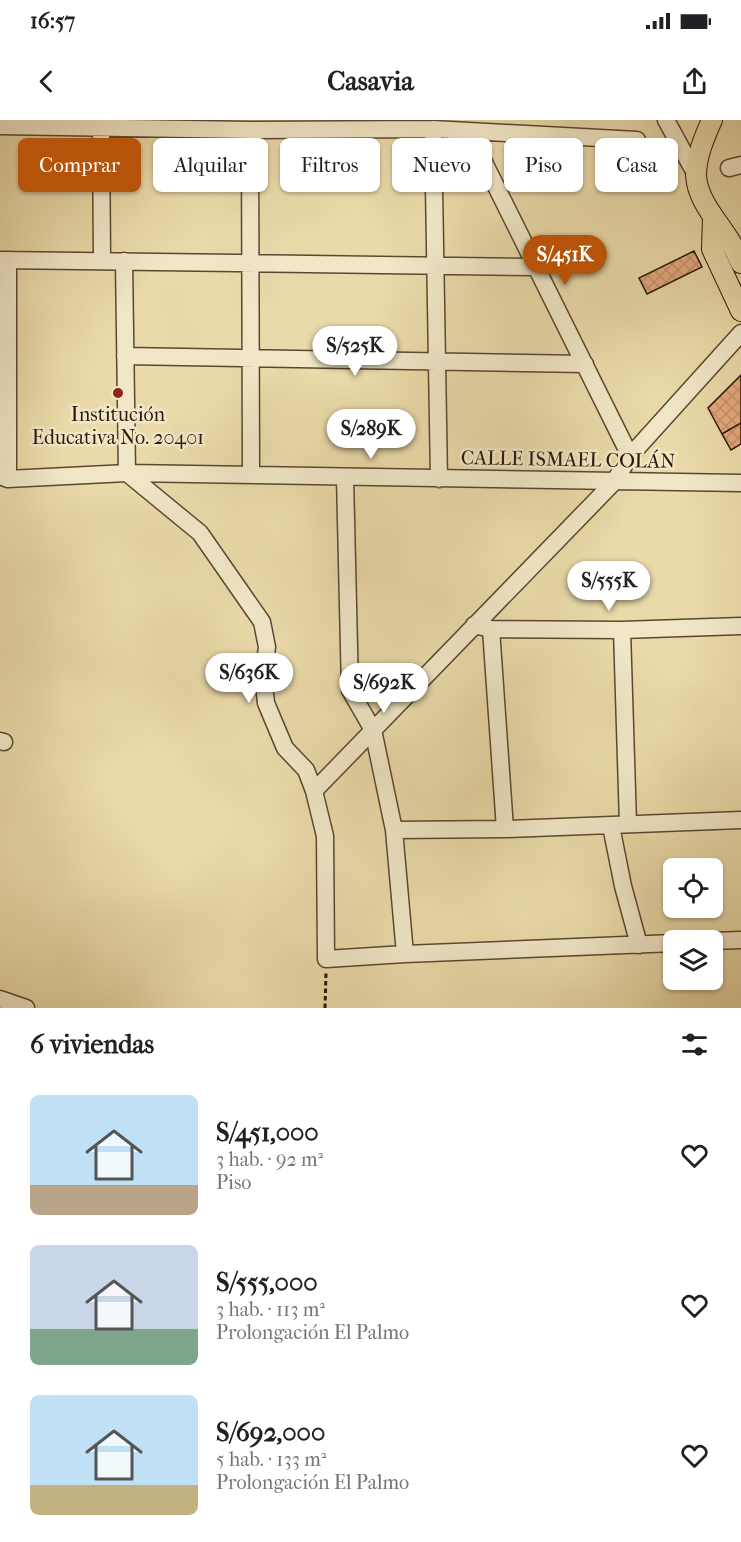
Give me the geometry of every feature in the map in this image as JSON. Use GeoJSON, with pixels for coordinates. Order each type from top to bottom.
{"type":"FeatureCollection","features":[{"type":"Feature","properties":{"kind":"main road"},"geometry":{"type":"LineString","coordinates":[[712,120],[702,144],[696,175],[702,197],[729,239],[741,263]]}},
{"type":"Feature","properties":{"kind":"main road"},"geometry":{"type":"LineString","coordinates":[[714,218],[712,249],[741,311]]}},
{"type":"Feature","properties":{"kind":"street"},"geometry":{"type":"LineString","coordinates":[[666,120],[696,175]]}},
{"type":"Feature","properties":{"kind":"street"},"geometry":{"type":"LineString","coordinates":[[0,126],[101,127],[142,124],[250,130],[433,129],[595,138]]}},
{"type":"Feature","properties":{"kind":"street"},"geometry":{"type":"LineString","coordinates":[[101,127],[102,261]]}},
{"type":"Feature","properties":{"kind":"street"},"geometry":{"type":"LineString","coordinates":[[433,129],[439,479]]}},
{"type":"Feature","properties":{"kind":"street"},"geometry":{"type":"LineString","coordinates":[[250,130],[251,475]]}},
{"type":"Feature","properties":{"kind":"street"},"geometry":{"type":"LineString","coordinates":[[469,132],[630,456]]}},
{"type":"Feature","properties":{"kind":"street"},"geometry":{"type":"LineString","coordinates":[[4,477],[4,260],[536,267]]}},
{"type":"Feature","properties":{"kind":"street"},"geometry":{"type":"LineString","coordinates":[[124,261],[127,473],[200,533],[262,622],[267,646],[263,676],[266,704],[285,748],[306,770],[314,791],[324,836],[326,959],[663,944]]}},
{"type":"Feature","properties":{"kind":"street"},"geometry":{"type":"LineString","coordinates":[[314,791],[614,482],[630,456],[741,333]]}},
{"type":"Feature","properties":{"kind":"street"},"geometry":{"type":"LineString","coordinates":[[125,356],[585,363]]}},
{"type":"Feature","properties":{"kind":"street","name":"CALLE ISMAEL COLÁN"},"geometry":{"type":"LineString","coordinates":[[4,477],[127,473],[741,483]]}},
{"type":"Feature","properties":{"kind":"street"},"geometry":{"type":"LineString","coordinates":[[345,477],[350,690],[373,730],[394,830],[405,954]]}},
{"type":"Feature","properties":{"kind":"street"},"geometry":{"type":"LineString","coordinates":[[474,625],[491,629],[622,630],[741,626]]}},
{"type":"Feature","properties":{"kind":"street"},"geometry":{"type":"LineString","coordinates":[[491,629],[505,829]]}},
{"type":"Feature","properties":{"kind":"street"},"geometry":{"type":"LineString","coordinates":[[622,630],[628,824]]}},
{"type":"Feature","properties":{"kind":"street"},"geometry":{"type":"LineString","coordinates":[[394,830],[611,826],[741,820]]}},
{"type":"Feature","properties":{"kind":"street"},"geometry":{"type":"LineString","coordinates":[[611,826],[622,886],[639,945]]}},
{"type":"Feature","properties":{"kind":"street"},"geometry":{"type":"LineString","coordinates":[[723,941],[741,940]]}},
{"type":"Feature","properties":{"kind":"street"},"geometry":{"type":"LineString","coordinates":[[0,999],[26,1008]]}},
{"type":"Feature","properties":{"kind":"path"},"geometry":{"type":"LineString","coordinates":[[325,1008],[326,959]]}},
{"type":"Feature","properties":{"kind":"building"},"geometry":{"type":"Polygon","coordinates":[[[694,251],[702,267],[647,294],[639,278],[694,251]]]}},
{"type":"Feature","properties":{"kind":"building"},"geometry":{"type":"Polygon","coordinates":[[[741,375],[741,423],[722,434],[708,408],[741,375]]]}},
{"type":"Feature","properties":{"kind":"building"},"geometry":{"type":"Polygon","coordinates":[[[741,423],[741,444],[731,450],[722,434],[741,423]]]}},
{"type":"Feature","properties":{"kind":"place","name":"Institución Educativa No. 20401"},"geometry":{"type":"Point","coordinates":[118,393]}}]}
